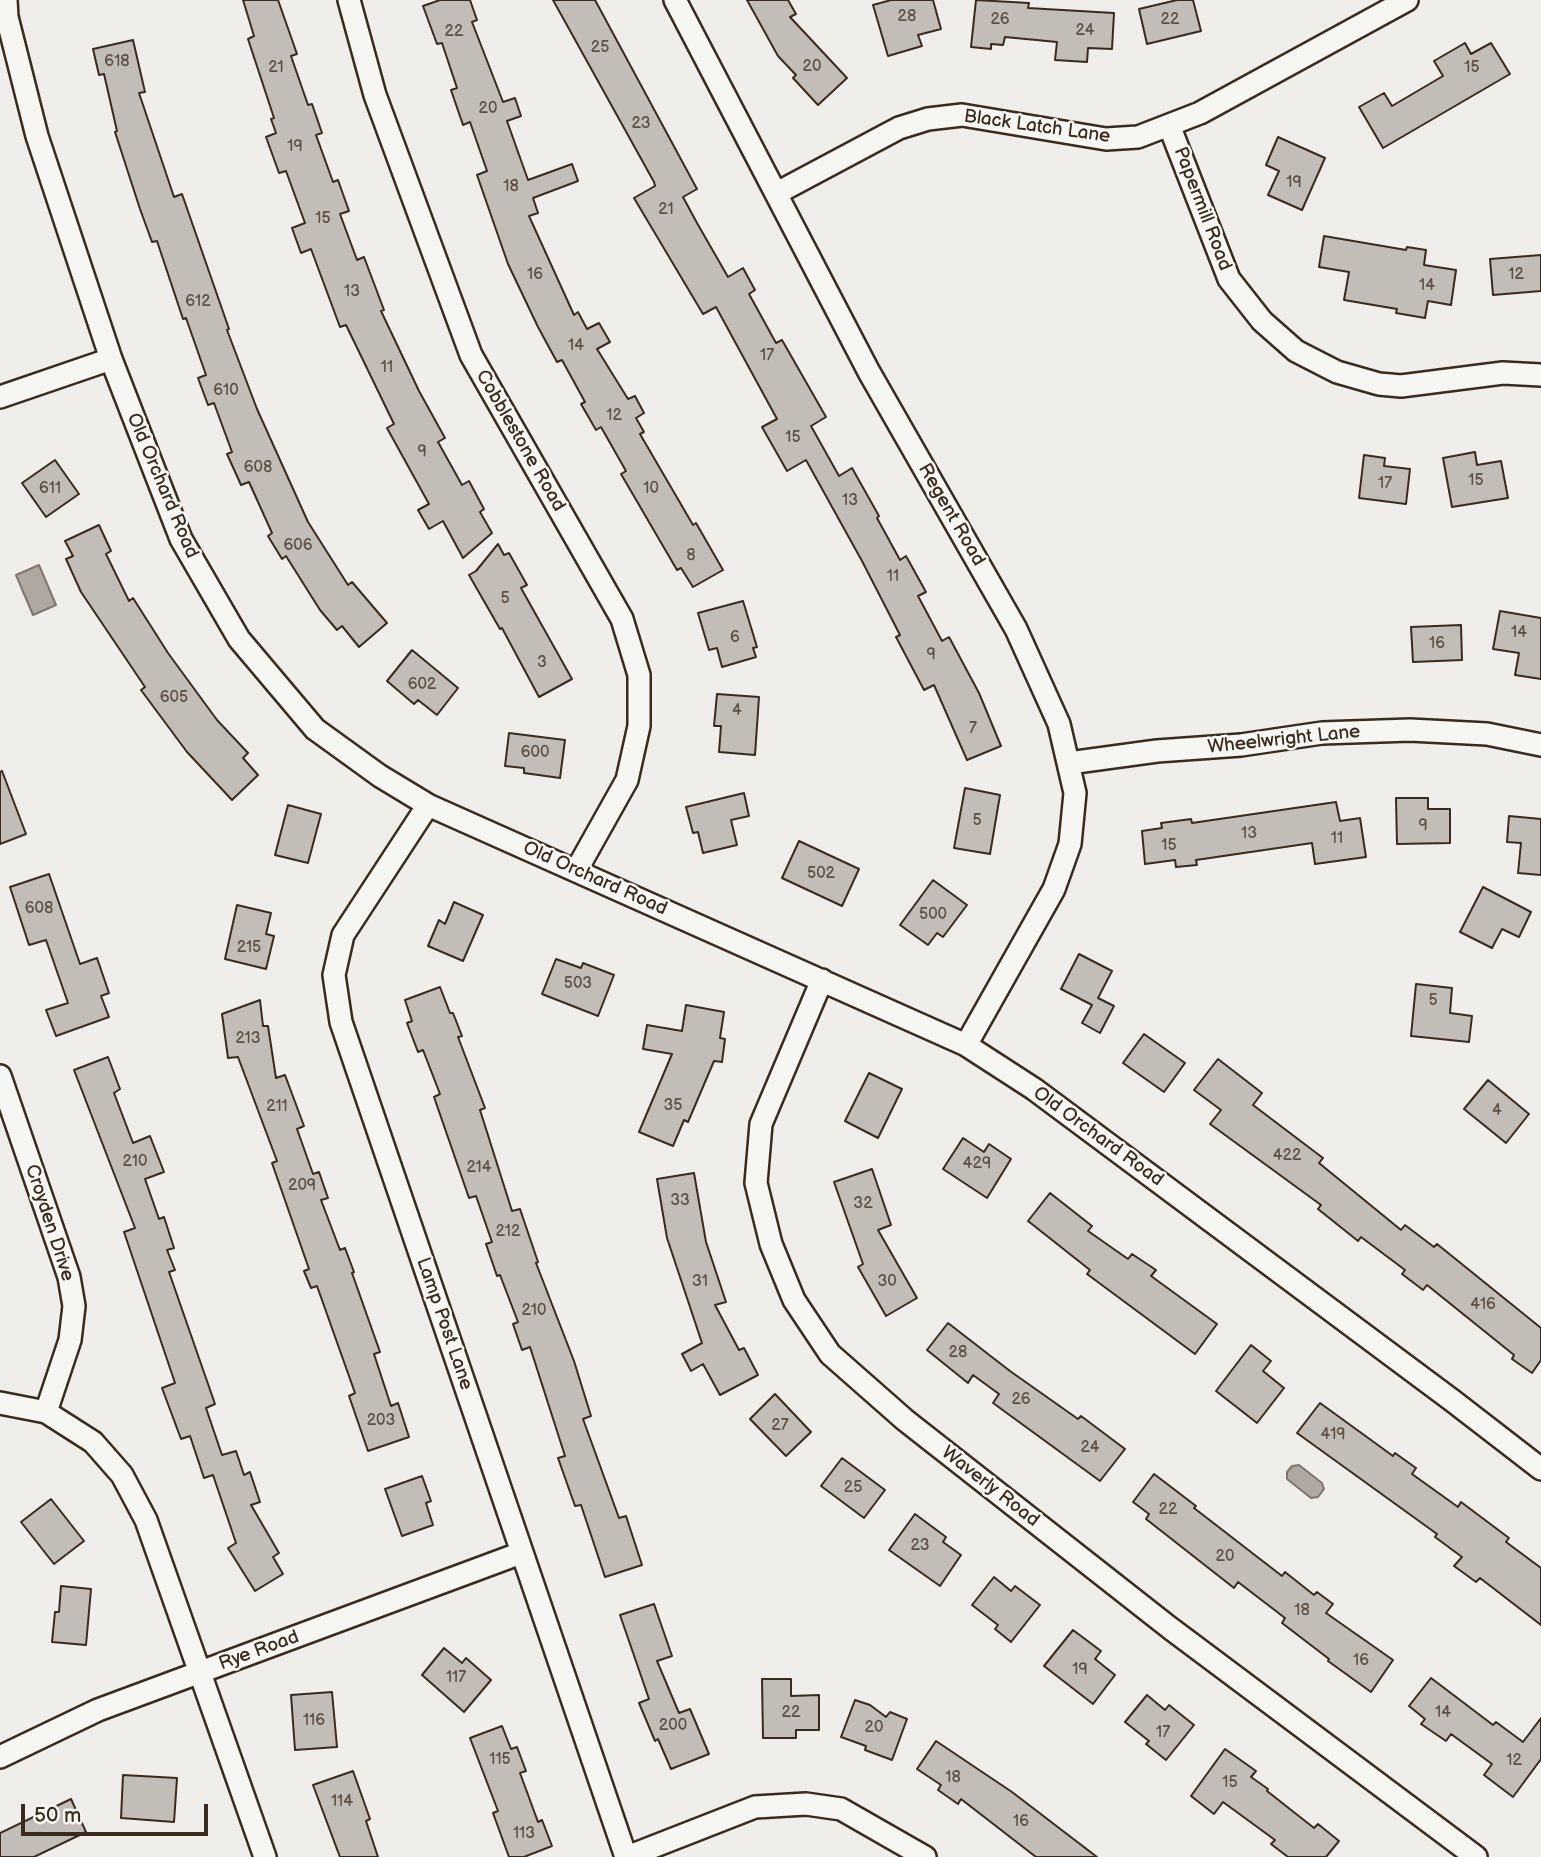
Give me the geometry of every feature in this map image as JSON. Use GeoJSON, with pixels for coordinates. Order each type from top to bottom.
{"type":"FeatureCollection","features":[{"type":"Feature","properties":{"kind":"street","name":"Old Orchard Road"},"geometry":{"type":"LineString","coordinates":[[6,0],[7,17],[37,136],[111,359],[181,539],[239,639],[314,729],[380,776],[428,805],[966,1045],[1034,1089],[1541,1469]]}},
{"type":"Feature","properties":{"kind":"street","name":"Cobblestone Road"},"geometry":{"type":"LineString","coordinates":[[349,0],[375,95],[471,355],[622,619],[639,675],[639,726],[627,780],[576,871]]}},
{"type":"Feature","properties":{"kind":"street","name":"Regent Road"},"geometry":{"type":"LineString","coordinates":[[675,0],[869,372],[1016,629],[1059,724],[1075,793],[1070,844],[1054,889],[966,1045]]}},
{"type":"Feature","properties":{"kind":"street","name":"Black Latch Lane"},"geometry":{"type":"LineString","coordinates":[[777,193],[899,128],[928,119],[962,115],[1106,139],[1138,137],[1200,113],[1407,0]]}},
{"type":"Feature","properties":{"kind":"street","name":"Papermill Road"},"geometry":{"type":"LineString","coordinates":[[1169,125],[1229,279],[1262,321],[1296,351],[1337,372],[1379,384],[1401,386],[1503,373],[1541,374]]}},
{"type":"Feature","properties":{"kind":"street"},"geometry":{"type":"LineString","coordinates":[[0,397],[111,359]]}},
{"type":"Feature","properties":{"kind":"street","name":"Wheelwright Lane"},"geometry":{"type":"LineString","coordinates":[[1069,763],[1157,751],[1241,745],[1322,733],[1410,730],[1487,734],[1541,745]]}},
{"type":"Feature","properties":{"kind":"street","name":"Lamp Post Lane"},"geometry":{"type":"LineString","coordinates":[[428,805],[342,934],[334,975],[341,1022],[626,1857]]}},
{"type":"Feature","properties":{"kind":"street","name":"Waverly Road"},"geometry":{"type":"LineString","coordinates":[[822,979],[761,1124],[756,1183],[771,1244],[794,1300],[830,1354],[905,1420],[1149,1611],[1476,1857]]}},
{"type":"Feature","properties":{"kind":"street","name":"Croyden Drive"},"geometry":{"type":"LineString","coordinates":[[0,1076],[69,1277],[74,1306],[70,1340],[46,1412]]}},
{"type":"Feature","properties":{"kind":"street"},"geometry":{"type":"LineString","coordinates":[[0,1403],[46,1412],[93,1442],[122,1475],[146,1520],[265,1857]]}},
{"type":"Feature","properties":{"kind":"street","name":"Rye Road"},"geometry":{"type":"LineString","coordinates":[[0,1758],[99,1710],[522,1553]]}},
{"type":"Feature","properties":{"kind":"street"},"geometry":{"type":"LineString","coordinates":[[626,1857],[755,1807],[806,1804],[841,1809],[925,1857]]}},
{"type":"Feature","properties":{"kind":"shaded area"},"geometry":{"type":"Polygon","coordinates":[[[39,565],[56,605],[33,615],[16,575],[39,565]]]}},
{"type":"Feature","properties":{"kind":"shaded area"},"geometry":{"type":"Polygon","coordinates":[[[1299,1465],[1322,1483],[1324,1489],[1318,1497],[1311,1498],[1287,1479],[1287,1472],[1292,1466],[1299,1465]]]}},
{"type":"Feature","properties":{"kind":"building"},"geometry":{"type":"Polygon","coordinates":[[[243,0],[278,0],[297,54],[291,56],[308,105],[312,104],[322,133],[316,135],[333,182],[338,180],[349,211],[340,214],[357,260],[364,257],[384,310],[381,311],[445,438],[438,442],[462,485],[469,481],[484,509],[480,512],[492,533],[463,558],[443,521],[429,529],[418,510],[429,504],[387,428],[394,424],[346,325],[340,327],[311,249],[301,253],[292,228],[305,223],[286,171],[279,173],[266,137],[276,133],[271,119],[274,118],[248,39],[254,36],[243,0]]]}},
{"type":"Feature","properties":{"kind":"building"},"geometry":{"type":"Polygon","coordinates":[[[440,0],[470,0],[477,20],[472,22],[503,102],[515,98],[521,116],[507,121],[528,180],[572,164],[578,181],[533,198],[538,213],[529,216],[574,315],[578,312],[587,329],[599,323],[610,342],[597,349],[628,399],[635,396],[644,413],[636,418],[644,432],[640,434],[693,525],[696,523],[723,570],[693,587],[681,568],[677,570],[621,474],[626,471],[601,427],[596,430],[581,404],[585,402],[562,360],[557,362],[508,264],[477,175],[487,171],[470,122],[463,125],[451,90],[457,88],[442,43],[437,44],[423,6],[440,0]]]}},
{"type":"Feature","properties":{"kind":"building"},"geometry":{"type":"Polygon","coordinates":[[[553,0],[595,0],[697,189],[683,197],[697,223],[728,277],[743,268],[755,290],[749,294],[776,343],[782,340],[826,417],[811,426],[839,476],[852,468],[900,560],[906,556],[926,592],[918,596],[942,641],[949,637],[979,693],[1001,746],[967,760],[934,685],[924,690],[896,637],[900,635],[806,460],[787,471],[762,427],[777,419],[716,307],[703,314],[634,198],[655,186],[654,182],[553,0]]]}},
{"type":"Feature","properties":{"kind":"building"},"geometry":{"type":"Polygon","coordinates":[[[747,0],[788,0],[796,14],[790,17],[847,78],[818,105],[793,78],[796,75],[778,56],[747,0]]]}},
{"type":"Feature","properties":{"kind":"building"},"geometry":{"type":"Polygon","coordinates":[[[891,0],[933,0],[941,29],[918,35],[922,46],[888,56],[873,5],[891,0]]]}},
{"type":"Feature","properties":{"kind":"building"},"geometry":{"type":"Polygon","coordinates":[[[976,0],[1029,3],[1028,8],[1114,13],[1112,49],[1088,48],[1087,62],[1055,60],[1057,42],[1005,37],[1003,45],[991,44],[991,49],[971,47],[976,0]]]}},
{"type":"Feature","properties":{"kind":"building"},"geometry":{"type":"Polygon","coordinates":[[[1177,0],[1193,0],[1201,31],[1147,44],[1139,9],[1177,0]]]}},
{"type":"Feature","properties":{"kind":"building"},"geometry":{"type":"Polygon","coordinates":[[[133,40],[145,92],[139,93],[174,197],[182,194],[229,329],[227,330],[257,409],[308,522],[348,585],[352,582],[387,623],[359,647],[342,626],[337,630],[320,610],[286,556],[282,559],[268,536],[272,533],[249,482],[241,485],[227,454],[232,452],[214,403],[208,405],[198,378],[206,375],[186,318],[183,319],[157,241],[152,242],[140,209],[115,132],[117,131],[104,74],[99,75],[93,49],[133,40]]]}},
{"type":"Feature","properties":{"kind":"building"},"geometry":{"type":"Polygon","coordinates":[[[1465,43],[1471,54],[1491,43],[1510,74],[1383,148],[1359,107],[1384,93],[1392,106],[1443,76],[1434,61],[1465,43]]]}},
{"type":"Feature","properties":{"kind":"building"},"geometry":{"type":"Polygon","coordinates":[[[1278,137],[1325,158],[1302,210],[1268,195],[1279,171],[1266,165],[1278,137]]]}},
{"type":"Feature","properties":{"kind":"building"},"geometry":{"type":"Polygon","coordinates":[[[1324,236],[1406,250],[1407,247],[1426,250],[1424,265],[1456,270],[1451,305],[1428,301],[1425,318],[1396,313],[1397,309],[1344,300],[1349,272],[1319,267],[1324,236]]]}},
{"type":"Feature","properties":{"kind":"building"},"geometry":{"type":"Polygon","coordinates":[[[1541,255],[1541,291],[1493,295],[1490,259],[1541,255]]]}},
{"type":"Feature","properties":{"kind":"building"},"geometry":{"type":"Polygon","coordinates":[[[1475,452],[1477,465],[1501,461],[1508,498],[1452,507],[1443,458],[1475,452]]]}},
{"type":"Feature","properties":{"kind":"building"},"geometry":{"type":"Polygon","coordinates":[[[1364,455],[1385,458],[1384,466],[1410,469],[1406,504],[1359,498],[1364,455]]]}},
{"type":"Feature","properties":{"kind":"building"},"geometry":{"type":"Polygon","coordinates":[[[55,460],[79,494],[46,517],[22,483],[55,460]]]}},
{"type":"Feature","properties":{"kind":"building"},"geometry":{"type":"Polygon","coordinates":[[[99,525],[111,551],[106,554],[129,601],[133,598],[168,653],[217,720],[248,753],[243,758],[258,775],[232,800],[187,752],[141,690],[145,687],[81,592],[66,559],[73,556],[65,541],[99,525]]]}},
{"type":"Feature","properties":{"kind":"building"},"geometry":{"type":"Polygon","coordinates":[[[498,544],[504,555],[509,553],[527,585],[521,588],[572,679],[539,697],[502,628],[500,629],[469,575],[476,571],[498,544]]]}},
{"type":"Feature","properties":{"kind":"building"},"geometry":{"type":"Polygon","coordinates":[[[743,601],[757,647],[753,648],[756,657],[722,667],[717,648],[709,650],[698,613],[743,601]]]}},
{"type":"Feature","properties":{"kind":"building"},"geometry":{"type":"Polygon","coordinates":[[[1500,611],[1541,618],[1541,679],[1515,675],[1519,653],[1493,649],[1500,611]]]}},
{"type":"Feature","properties":{"kind":"building"},"geometry":{"type":"Polygon","coordinates":[[[1461,625],[1462,660],[1413,662],[1411,627],[1461,625]]]}},
{"type":"Feature","properties":{"kind":"building"},"geometry":{"type":"Polygon","coordinates":[[[412,650],[458,688],[437,715],[418,700],[414,704],[387,681],[412,650]]]}},
{"type":"Feature","properties":{"kind":"building"},"geometry":{"type":"Polygon","coordinates":[[[717,694],[759,697],[755,755],[719,752],[721,726],[714,726],[717,694]]]}},
{"type":"Feature","properties":{"kind":"building"},"geometry":{"type":"Polygon","coordinates":[[[509,733],[565,740],[560,778],[524,773],[524,768],[505,766],[509,733]]]}},
{"type":"Feature","properties":{"kind":"building"},"geometry":{"type":"Polygon","coordinates":[[[2,771],[26,834],[0,844],[0,772],[2,771]]]}},
{"type":"Feature","properties":{"kind":"building"},"geometry":{"type":"Polygon","coordinates":[[[965,788],[1000,795],[990,854],[954,848],[965,788]]]}},
{"type":"Feature","properties":{"kind":"building"},"geometry":{"type":"Polygon","coordinates":[[[744,793],[749,816],[731,820],[737,845],[703,853],[698,832],[693,833],[686,807],[744,793]]]}},
{"type":"Feature","properties":{"kind":"building"},"geometry":{"type":"Polygon","coordinates":[[[1396,798],[1428,798],[1428,809],[1450,809],[1450,843],[1397,844],[1396,798]]]}},
{"type":"Feature","properties":{"kind":"building"},"geometry":{"type":"Polygon","coordinates":[[[1336,802],[1340,821],[1360,818],[1366,857],[1315,864],[1312,843],[1196,860],[1197,865],[1176,867],[1175,860],[1145,864],[1142,831],[1162,828],[1161,823],[1191,819],[1192,823],[1336,802]]]}},
{"type":"Feature","properties":{"kind":"building"},"geometry":{"type":"Polygon","coordinates":[[[288,805],[321,814],[308,863],[275,855],[288,805]]]}},
{"type":"Feature","properties":{"kind":"building"},"geometry":{"type":"Polygon","coordinates":[[[1509,816],[1541,819],[1541,875],[1518,873],[1521,843],[1507,842],[1509,816]]]}},
{"type":"Feature","properties":{"kind":"building"},"geometry":{"type":"Polygon","coordinates":[[[799,841],[859,869],[842,906],[782,878],[799,841]]]}},
{"type":"Feature","properties":{"kind":"building"},"geometry":{"type":"Polygon","coordinates":[[[49,874],[80,964],[97,958],[109,993],[101,996],[109,1017],[56,1036],[46,1010],[68,1003],[46,940],[29,945],[10,887],[49,874]]]}},
{"type":"Feature","properties":{"kind":"building"},"geometry":{"type":"Polygon","coordinates":[[[933,880],[967,905],[943,937],[937,933],[928,945],[900,925],[933,880]]]}},
{"type":"Feature","properties":{"kind":"building"},"geometry":{"type":"Polygon","coordinates":[[[1483,887],[1531,912],[1519,937],[1502,929],[1492,948],[1460,932],[1483,887]]]}},
{"type":"Feature","properties":{"kind":"building"},"geometry":{"type":"Polygon","coordinates":[[[454,902],[483,915],[463,961],[428,946],[439,920],[445,924],[454,902]]]}},
{"type":"Feature","properties":{"kind":"building"},"geometry":{"type":"Polygon","coordinates":[[[237,905],[271,913],[266,934],[274,936],[266,969],[225,959],[237,905]]]}},
{"type":"Feature","properties":{"kind":"building"},"geometry":{"type":"Polygon","coordinates":[[[1079,954],[1112,971],[1098,998],[1114,1006],[1100,1033],[1082,1023],[1092,1005],[1061,989],[1079,954]]]}},
{"type":"Feature","properties":{"kind":"building"},"geometry":{"type":"Polygon","coordinates":[[[556,959],[581,968],[583,963],[614,975],[598,1016],[542,994],[556,959]]]}},
{"type":"Feature","properties":{"kind":"building"},"geometry":{"type":"Polygon","coordinates":[[[1416,984],[1452,988],[1450,1013],[1472,1016],[1469,1042],[1411,1036],[1416,984]]]}},
{"type":"Feature","properties":{"kind":"building"},"geometry":{"type":"Polygon","coordinates":[[[440,987],[462,1036],[458,1037],[485,1108],[480,1110],[512,1211],[520,1209],[538,1262],[536,1263],[574,1361],[591,1416],[583,1419],[619,1518],[626,1516],[642,1565],[605,1577],[581,1505],[575,1506],[558,1458],[565,1456],[530,1347],[522,1350],[513,1324],[518,1322],[486,1244],[492,1242],[476,1196],[469,1198],[434,1097],[440,1094],[423,1050],[418,1052],[407,1023],[412,1021],[405,1000],[440,987]]]}},
{"type":"Feature","properties":{"kind":"building"},"geometry":{"type":"Polygon","coordinates":[[[260,1000],[263,1026],[268,1026],[276,1078],[285,1075],[304,1126],[297,1129],[313,1174],[319,1172],[328,1198],[321,1200],[340,1250],[345,1248],[354,1272],[352,1273],[380,1352],[374,1354],[391,1406],[398,1403],[409,1437],[368,1451],[349,1396],[355,1393],[317,1286],[311,1288],[304,1271],[309,1269],[272,1163],[277,1161],[238,1057],[228,1058],[222,1014],[260,1000]]]}},
{"type":"Feature","properties":{"kind":"building"},"geometry":{"type":"Polygon","coordinates":[[[686,1005],[724,1012],[720,1038],[725,1039],[722,1062],[714,1061],[688,1122],[684,1120],[673,1146],[639,1132],[672,1054],[643,1049],[647,1025],[682,1031],[686,1005]]]}},
{"type":"Feature","properties":{"kind":"building"},"geometry":{"type":"Polygon","coordinates":[[[1144,1034],[1185,1063],[1164,1092],[1123,1063],[1144,1034]]]}},
{"type":"Feature","properties":{"kind":"building"},"geometry":{"type":"Polygon","coordinates":[[[108,1057],[120,1089],[114,1093],[133,1143],[150,1136],[164,1172],[145,1179],[159,1219],[164,1217],[174,1248],[167,1250],[175,1270],[169,1272],[215,1404],[206,1408],[222,1455],[236,1451],[244,1475],[250,1472],[260,1502],[251,1505],[279,1553],[273,1557],[283,1574],[255,1591],[228,1548],[236,1543],[213,1475],[204,1478],[190,1436],[181,1439],[162,1388],[175,1383],[124,1232],[135,1228],[74,1070],[108,1057]]]}},
{"type":"Feature","properties":{"kind":"building"},"geometry":{"type":"Polygon","coordinates":[[[1218,1059],[1262,1093],[1253,1105],[1323,1158],[1319,1163],[1401,1230],[1405,1225],[1434,1247],[1437,1244],[1541,1328],[1541,1360],[1532,1373],[1512,1359],[1514,1355],[1427,1285],[1423,1290],[1402,1274],[1405,1270],[1361,1237],[1358,1241],[1318,1209],[1321,1205],[1210,1124],[1221,1110],[1194,1090],[1218,1059]]]}},
{"type":"Feature","properties":{"kind":"building"},"geometry":{"type":"Polygon","coordinates":[[[869,1073],[902,1089],[878,1138],[845,1121],[869,1073]]]}},
{"type":"Feature","properties":{"kind":"building"},"geometry":{"type":"Polygon","coordinates":[[[1488,1080],[1529,1114],[1506,1143],[1464,1109],[1488,1080]]]}},
{"type":"Feature","properties":{"kind":"building"},"geometry":{"type":"Polygon","coordinates":[[[963,1138],[984,1152],[989,1144],[1011,1159],[987,1198],[943,1169],[963,1138]]]}},
{"type":"Feature","properties":{"kind":"building"},"geometry":{"type":"Polygon","coordinates":[[[872,1169],[891,1225],[878,1230],[917,1298],[886,1316],[858,1267],[863,1264],[834,1182],[872,1169]]]}},
{"type":"Feature","properties":{"kind":"building"},"geometry":{"type":"Polygon","coordinates":[[[694,1173],[706,1242],[726,1302],[715,1305],[739,1350],[744,1348],[758,1375],[720,1395],[703,1364],[691,1371],[682,1354],[702,1343],[667,1238],[657,1179],[694,1173]]]}},
{"type":"Feature","properties":{"kind":"building"},"geometry":{"type":"Polygon","coordinates":[[[1050,1193],[1092,1226],[1088,1231],[1128,1259],[1132,1254],[1156,1270],[1151,1276],[1217,1324],[1195,1354],[1087,1274],[1090,1270],[1028,1221],[1050,1193]]]}},
{"type":"Feature","properties":{"kind":"building"},"geometry":{"type":"Polygon","coordinates":[[[948,1323],[1010,1371],[1078,1419],[1081,1416],[1125,1449],[1100,1481],[993,1403],[999,1394],[973,1375],[968,1383],[927,1350],[948,1323]]]}},
{"type":"Feature","properties":{"kind":"building"},"geometry":{"type":"Polygon","coordinates":[[[1251,1345],[1271,1361],[1263,1371],[1284,1388],[1257,1423],[1216,1391],[1251,1345]]]}},
{"type":"Feature","properties":{"kind":"building"},"geometry":{"type":"Polygon","coordinates":[[[775,1394],[811,1432],[786,1456],[750,1419],[775,1394]]]}},
{"type":"Feature","properties":{"kind":"building"},"geometry":{"type":"Polygon","coordinates":[[[1320,1403],[1393,1456],[1395,1453],[1416,1468],[1412,1474],[1458,1507],[1461,1502],[1509,1538],[1506,1542],[1541,1568],[1541,1625],[1480,1578],[1476,1582],[1454,1566],[1462,1557],[1435,1537],[1437,1534],[1297,1433],[1320,1403]]]}},
{"type":"Feature","properties":{"kind":"building"},"geometry":{"type":"Polygon","coordinates":[[[842,1458],[885,1490],[864,1518],[821,1486],[842,1458]]]}},
{"type":"Feature","properties":{"kind":"building"},"geometry":{"type":"Polygon","coordinates":[[[1154,1474],[1282,1576],[1285,1572],[1314,1595],[1317,1592],[1333,1604],[1326,1613],[1393,1660],[1371,1692],[1282,1623],[1285,1618],[1238,1582],[1234,1588],[1146,1519],[1149,1514],[1133,1502],[1154,1474]]]}},
{"type":"Feature","properties":{"kind":"building"},"geometry":{"type":"Polygon","coordinates":[[[422,1476],[431,1501],[426,1503],[433,1525],[402,1536],[385,1489],[422,1476]]]}},
{"type":"Feature","properties":{"kind":"building"},"geometry":{"type":"Polygon","coordinates":[[[51,1499],[84,1541],[54,1564],[21,1522],[51,1499]]]}},
{"type":"Feature","properties":{"kind":"building"},"geometry":{"type":"Polygon","coordinates":[[[915,1514],[946,1537],[943,1542],[961,1555],[940,1586],[889,1550],[915,1514]]]}},
{"type":"Feature","properties":{"kind":"building"},"geometry":{"type":"Polygon","coordinates":[[[994,1577],[1011,1591],[1015,1586],[1040,1605],[1011,1642],[995,1629],[998,1625],[972,1605],[994,1577]]]}},
{"type":"Feature","properties":{"kind":"building"},"geometry":{"type":"Polygon","coordinates":[[[61,1586],[91,1589],[86,1645],[52,1642],[55,1612],[59,1612],[61,1586]]]}},
{"type":"Feature","properties":{"kind":"building"},"geometry":{"type":"Polygon","coordinates":[[[654,1604],[672,1656],[657,1661],[679,1713],[690,1709],[709,1754],[671,1769],[658,1739],[655,1741],[639,1703],[649,1699],[620,1615],[654,1604]]]}},
{"type":"Feature","properties":{"kind":"building"},"geometry":{"type":"Polygon","coordinates":[[[1073,1630],[1101,1651],[1095,1659],[1115,1675],[1093,1704],[1044,1666],[1073,1630]]]}},
{"type":"Feature","properties":{"kind":"building"},"geometry":{"type":"Polygon","coordinates":[[[444,1648],[462,1663],[466,1658],[491,1680],[464,1712],[422,1675],[444,1648]]]}},
{"type":"Feature","properties":{"kind":"building"},"geometry":{"type":"Polygon","coordinates":[[[1431,1678],[1493,1725],[1496,1722],[1523,1742],[1541,1718],[1541,1759],[1513,1797],[1484,1775],[1492,1764],[1451,1734],[1446,1741],[1421,1724],[1425,1719],[1409,1706],[1431,1678]]]}},
{"type":"Feature","properties":{"kind":"building"},"geometry":{"type":"Polygon","coordinates":[[[762,1679],[791,1679],[791,1696],[819,1695],[819,1730],[796,1730],[796,1738],[763,1738],[762,1679]]]}},
{"type":"Feature","properties":{"kind":"building"},"geometry":{"type":"Polygon","coordinates":[[[332,1692],[337,1747],[295,1750],[291,1695],[332,1692]]]}},
{"type":"Feature","properties":{"kind":"building"},"geometry":{"type":"Polygon","coordinates":[[[1147,1695],[1165,1710],[1169,1705],[1194,1725],[1166,1760],[1146,1744],[1149,1741],[1125,1722],[1147,1695]]]}},
{"type":"Feature","properties":{"kind":"building"},"geometry":{"type":"Polygon","coordinates":[[[855,1700],[870,1705],[886,1717],[890,1712],[907,1719],[892,1760],[841,1737],[855,1700]]]}},
{"type":"Feature","properties":{"kind":"building"},"geometry":{"type":"Polygon","coordinates":[[[502,1726],[511,1749],[517,1747],[526,1771],[520,1773],[538,1822],[542,1820],[552,1846],[524,1857],[509,1857],[493,1813],[498,1811],[470,1738],[502,1726]]]}},
{"type":"Feature","properties":{"kind":"building"},"geometry":{"type":"Polygon","coordinates":[[[936,1741],[1012,1792],[1097,1857],[1036,1857],[961,1799],[958,1804],[938,1790],[941,1785],[917,1769],[936,1741]]]}},
{"type":"Feature","properties":{"kind":"building"},"geometry":{"type":"Polygon","coordinates":[[[1225,1749],[1256,1771],[1251,1777],[1268,1789],[1267,1791],[1314,1828],[1318,1824],[1339,1841],[1326,1857],[1288,1857],[1271,1844],[1275,1840],[1223,1802],[1214,1814],[1191,1796],[1225,1749]]]}},
{"type":"Feature","properties":{"kind":"building"},"geometry":{"type":"Polygon","coordinates":[[[353,1771],[370,1819],[366,1821],[378,1857],[340,1857],[313,1785],[353,1771]]]}},
{"type":"Feature","properties":{"kind":"building"},"geometry":{"type":"Polygon","coordinates":[[[123,1775],[177,1778],[174,1822],[121,1818],[123,1775]]]}},
{"type":"Feature","properties":{"kind":"building"},"geometry":{"type":"Polygon","coordinates":[[[71,1799],[86,1832],[34,1857],[0,1857],[0,1833],[71,1799]]]}}]}
